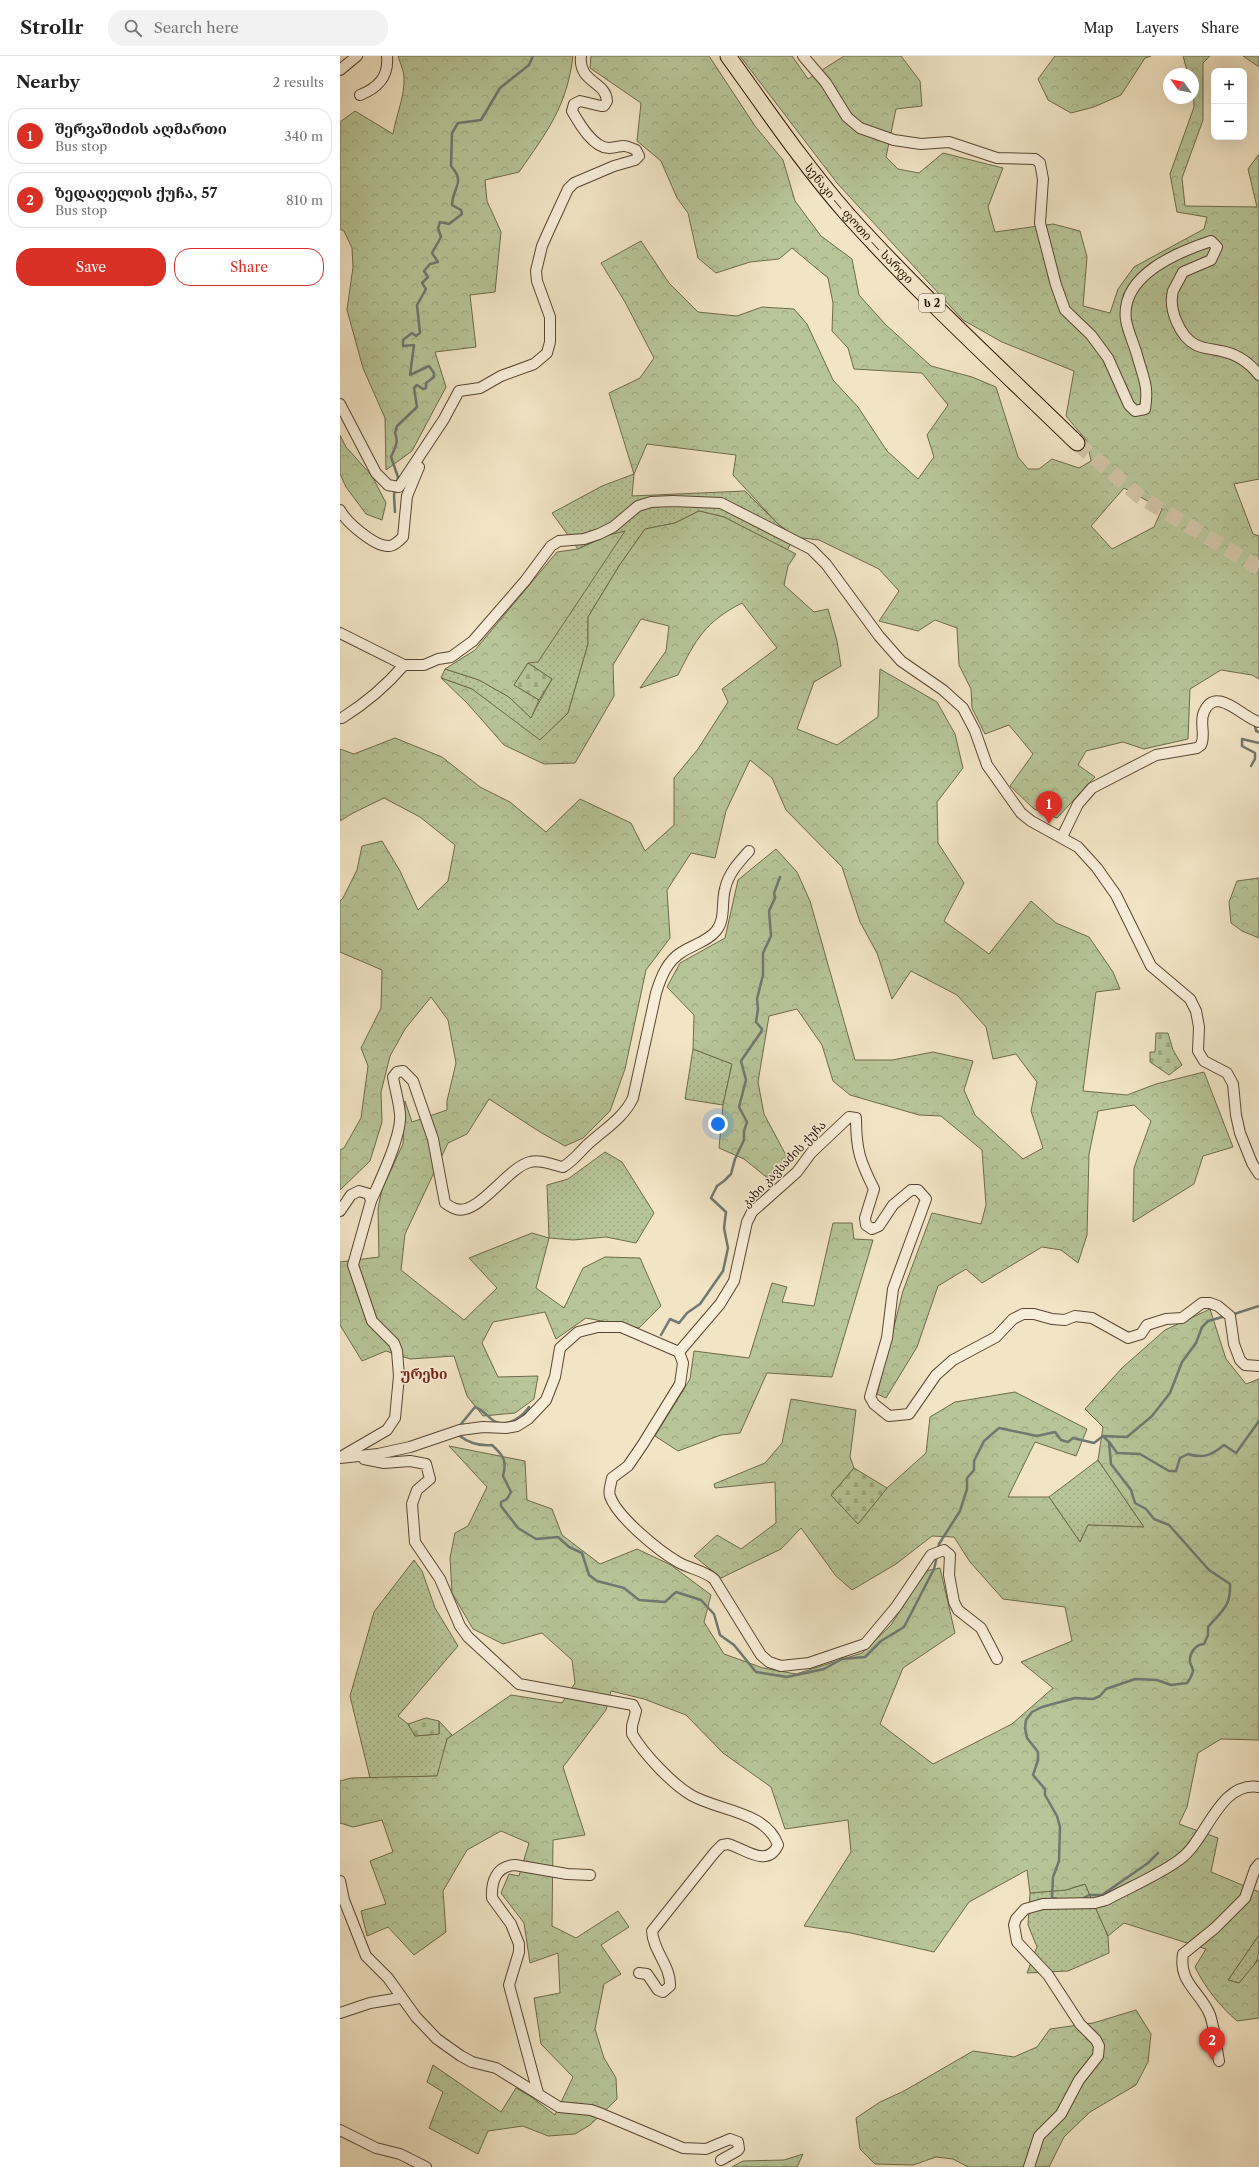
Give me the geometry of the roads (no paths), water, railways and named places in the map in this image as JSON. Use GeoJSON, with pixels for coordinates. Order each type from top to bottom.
{"type":"FeatureCollection","features":[{"type":"Feature","properties":{"kind":"highway","name":"სენაკი — ფოთი — სარფი"},"geometry":{"type":"LineString","coordinates":[[728,56],[797,153],[848,214],[912,284],[1077,443]]}},
{"type":"Feature","properties":{"kind":"street"},"geometry":{"type":"LineString","coordinates":[[340,70],[357,56]]}},
{"type":"Feature","properties":{"kind":"street"},"geometry":{"type":"LineString","coordinates":[[360,95],[373,89],[386,74],[387,56]]}},
{"type":"Feature","properties":{"kind":"street"},"geometry":{"type":"LineString","coordinates":[[340,404],[376,473],[388,485],[399,487],[435,433],[460,391],[480,388],[501,376],[534,364],[546,353],[550,336],[550,317],[537,281],[536,271],[542,246],[568,188],[595,173],[635,160],[639,156],[636,150],[622,144],[609,148],[597,144],[572,111],[574,104],[580,101],[604,106],[607,101],[602,90],[582,73],[580,56]]}},
{"type":"Feature","properties":{"kind":"street"},"geometry":{"type":"LineString","coordinates":[[803,56],[826,83],[847,117],[860,128],[894,140],[921,144],[949,142],[997,158],[1035,159],[1040,163],[1043,179],[1040,223],[1056,285],[1065,310],[1091,335],[1108,358],[1129,405],[1135,411],[1145,409],[1148,392],[1126,320],[1127,305],[1134,288],[1148,270],[1182,250],[1212,241],[1217,247],[1211,260],[1183,272],[1173,292],[1172,303],[1179,326],[1187,338],[1196,345],[1245,360],[1259,375]]}},
{"type":"Feature","properties":{"kind":"street"},"geometry":{"type":"LineString","coordinates":[[340,510],[348,520],[378,543],[387,547],[398,542],[403,537],[407,496],[414,477],[435,433]]}},
{"type":"Feature","properties":{"kind":"street"},"geometry":{"type":"LineString","coordinates":[[340,633],[404,665],[424,665],[451,657],[473,641],[525,581],[551,546],[559,541],[584,539],[598,534],[613,527],[638,506],[645,503],[673,501],[721,503],[811,549],[822,558],[879,636],[901,661],[943,690],[963,708],[975,731],[987,765],[1021,813],[1031,821],[1078,847],[1086,855],[1112,890],[1132,923],[1151,966],[1190,999],[1196,1011],[1199,1027],[1198,1051],[1204,1061],[1227,1073],[1233,1084],[1236,1115],[1240,1133],[1252,1163],[1259,1174]]}},
{"type":"Feature","properties":{"kind":"street"},"geometry":{"type":"LineString","coordinates":[[340,718],[368,701],[392,679],[404,665]]}},
{"type":"Feature","properties":{"kind":"street"},"geometry":{"type":"LineString","coordinates":[[1062,837],[1078,804],[1092,788],[1156,755],[1197,748],[1201,745],[1203,713],[1207,706],[1214,702],[1231,704],[1251,719],[1259,722]]}},
{"type":"Feature","properties":{"kind":"street"},"geometry":{"type":"LineString","coordinates":[[340,1458],[387,1430],[395,1418],[399,1376],[397,1351],[394,1344],[372,1321],[353,1265],[371,1201],[383,1175],[398,1128],[400,1115],[393,1078],[397,1072],[403,1071],[414,1081],[433,1139],[445,1203],[456,1210],[466,1209],[486,1197],[505,1178],[529,1162],[538,1161],[563,1167],[573,1161],[584,1147],[627,1110],[633,1098],[656,992],[662,976],[669,963],[681,953],[707,939],[716,931],[722,921],[724,891],[728,880],[736,866],[749,851]]}},
{"type":"Feature","properties":{"kind":"street","name":"კახი კავსაძის ქუჩა"},"geometry":{"type":"LineString","coordinates":[[679,1352],[720,1304],[734,1281],[747,1222],[752,1212],[797,1172],[811,1153],[849,1117],[856,1118],[856,1136],[861,1163],[874,1189],[865,1218],[866,1225],[872,1229],[879,1226],[893,1205],[910,1190],[918,1190],[926,1198],[893,1288],[887,1338],[870,1397],[874,1404],[890,1416],[909,1414],[936,1375],[953,1360],[996,1337],[1013,1319],[1023,1314],[1034,1314],[1052,1319],[1065,1320],[1075,1316],[1092,1318],[1128,1338],[1141,1334],[1147,1325],[1166,1319],[1182,1318],[1202,1303],[1210,1303],[1218,1306],[1230,1316],[1234,1344],[1240,1360],[1245,1366],[1259,1366]]}},
{"type":"Feature","properties":{"kind":"street"},"geometry":{"type":"LineString","coordinates":[[340,1210],[351,1195],[359,1191],[369,1194],[371,1201]]}},
{"type":"Feature","properties":{"kind":"street"},"geometry":{"type":"LineString","coordinates":[[340,1458],[378,1454],[410,1447],[460,1430],[483,1427],[506,1428],[517,1426],[546,1400],[554,1377],[560,1348],[578,1332],[598,1327],[621,1327],[679,1352],[683,1363],[680,1384],[628,1466],[612,1478],[609,1495],[617,1510],[634,1528],[678,1562],[705,1571],[714,1579],[760,1655],[769,1662],[781,1666],[809,1663],[865,1644],[896,1607],[931,1555],[944,1550],[950,1555],[949,1575],[954,1602],[958,1610],[981,1628],[997,1659]]}},
{"type":"Feature","properties":{"kind":"street"},"geometry":{"type":"LineString","coordinates":[[352,1456],[384,1463],[410,1461],[426,1464],[430,1479],[417,1490],[412,1504],[415,1542],[440,1579],[460,1626],[468,1637],[504,1672],[519,1684],[633,1705],[636,1711],[632,1726],[632,1734],[668,1778],[702,1800],[730,1809],[751,1818],[765,1827],[776,1838],[778,1845],[776,1850],[764,1856],[753,1855],[728,1844],[722,1845],[652,1931],[652,1940],[668,1972],[670,1986],[663,1992],[658,1990],[647,1974],[640,1973]]}},
{"type":"Feature","properties":{"kind":"street"},"geometry":{"type":"LineString","coordinates":[[1030,2167],[1039,2136],[1061,2114],[1079,2080],[1098,2056],[1099,2046],[1096,2040],[1080,2024],[1048,1975],[1017,1942],[1014,1925],[1016,1919],[1025,1909],[1043,1904],[1095,1903],[1106,1900],[1180,1860],[1196,1844],[1219,1806],[1235,1791],[1254,1786],[1259,1787]]}},
{"type":"Feature","properties":{"kind":"street"},"geometry":{"type":"LineString","coordinates":[[1219,2061],[1209,2014],[1185,1977],[1182,1965],[1184,1954],[1215,1928],[1245,1898],[1255,1869],[1259,1864]]}},
{"type":"Feature","properties":{"kind":"street"},"geometry":{"type":"LineString","coordinates":[[538,2093],[509,1985],[520,1952],[519,1944],[511,1924],[492,1898],[494,1878],[500,1870],[508,1865],[567,1874],[590,1875]]}},
{"type":"Feature","properties":{"kind":"street"},"geometry":{"type":"LineString","coordinates":[[340,1881],[344,1900],[366,1956],[388,1978],[400,1998],[427,2029],[462,2056],[472,2062],[496,2068],[559,2107],[591,2110],[683,2148],[706,2150],[730,2139],[738,2142],[739,2146],[737,2151],[721,2160]]}},
{"type":"Feature","properties":{"kind":"street"},"geometry":{"type":"LineString","coordinates":[[340,2013],[370,2003],[400,1998]]}},
{"type":"Feature","properties":{"kind":"street"},"geometry":{"type":"LineString","coordinates":[[340,2130],[376,2148],[400,2154],[426,2167]]}},
{"type":"Feature","properties":{"kind":"waterway"},"geometry":{"type":"LineString","coordinates":[[397,482],[398,477],[391,457],[397,442],[395,433],[397,426],[417,407],[414,388],[417,385],[423,389],[426,388],[426,383],[434,377],[434,373],[429,366],[410,375],[414,345],[403,346],[403,340],[412,333],[416,336],[420,333],[417,305],[426,289],[422,283],[428,277],[424,271],[430,264],[438,262],[432,253],[441,237],[438,228],[440,222],[449,224],[462,214],[461,210],[452,205],[458,185],[458,177],[451,166],[452,133],[458,123],[481,120],[500,88],[529,65],[533,56]]}},
{"type":"Feature","properties":{"kind":"waterway"},"geometry":{"type":"LineString","coordinates":[[395,489],[395,512]]}},
{"type":"Feature","properties":{"kind":"waterway"},"geometry":{"type":"LineString","coordinates":[[1255,726],[1256,731],[1259,732]]}},
{"type":"Feature","properties":{"kind":"waterway"},"geometry":{"type":"LineString","coordinates":[[1251,766],[1255,759],[1255,753],[1242,746],[1242,739],[1259,743]]}},
{"type":"Feature","properties":{"kind":"waterway"},"geometry":{"type":"LineString","coordinates":[[661,1335],[670,1319],[679,1323],[687,1313],[700,1304],[723,1271],[728,1248],[724,1228],[726,1212],[711,1198],[717,1186],[731,1174],[735,1159],[744,1140],[744,1131],[747,1122],[739,1107],[746,1080],[741,1061],[762,1029],[756,1022],[758,1009],[757,999],[763,975],[763,953],[771,936],[769,911],[775,898],[774,893],[780,877]]}},
{"type":"Feature","properties":{"kind":"waterway"},"geometry":{"type":"LineString","coordinates":[[1231,1315],[1259,1306]]}},
{"type":"Feature","properties":{"kind":"waterway"},"geometry":{"type":"LineString","coordinates":[[938,1549],[939,1544],[960,1511],[967,1489],[967,1478],[974,1470],[974,1461],[984,1441],[999,1428],[1037,1436],[1055,1432],[1061,1440],[1068,1442],[1073,1438],[1094,1443],[1103,1436],[1127,1437],[1152,1416],[1170,1393],[1182,1362],[1196,1343],[1202,1327],[1208,1321],[1226,1316]]}},
{"type":"Feature","properties":{"kind":"waterway"},"geometry":{"type":"LineString","coordinates":[[461,1427],[461,1424],[475,1407],[496,1422],[501,1423],[515,1420],[529,1407]]}},
{"type":"Feature","properties":{"kind":"waterway"},"geometry":{"type":"LineString","coordinates":[[1110,1443],[1117,1453],[1140,1454],[1169,1471],[1176,1471],[1180,1458],[1188,1454],[1203,1456],[1211,1454],[1224,1445],[1236,1453],[1259,1421]]}},
{"type":"Feature","properties":{"kind":"waterway"},"geometry":{"type":"LineString","coordinates":[[461,1432],[460,1436],[471,1443],[479,1445],[492,1445],[504,1459],[505,1466],[503,1476],[511,1492],[507,1499],[501,1502],[501,1506],[518,1528],[536,1539],[558,1537],[569,1547],[582,1553],[589,1575],[597,1581],[624,1588],[639,1600],[665,1602],[676,1592],[701,1600],[714,1614],[720,1635],[734,1645],[756,1672],[787,1677],[824,1669],[842,1659],[865,1657],[881,1641],[904,1627],[934,1569],[937,1556]]}},
{"type":"Feature","properties":{"kind":"waterway"},"geometry":{"type":"LineString","coordinates":[[1059,1900],[1052,1897],[1053,1877],[1059,1861],[1060,1827],[1057,1816],[1045,1795],[1045,1789],[1033,1775],[1038,1760],[1038,1752],[1027,1738],[1025,1728],[1026,1720],[1032,1712],[1042,1707],[1075,1698],[1093,1699],[1100,1696],[1106,1689],[1135,1679],[1157,1680],[1171,1685],[1187,1683],[1193,1671],[1190,1662],[1192,1652],[1196,1647],[1204,1644],[1208,1635],[1208,1627],[1227,1604],[1230,1592],[1230,1584],[1209,1570],[1169,1525],[1154,1519],[1146,1509],[1135,1503],[1131,1490],[1111,1464],[1109,1442],[1103,1436]]}},
{"type":"Feature","properties":{"kind":"waterway"},"geometry":{"type":"LineString","coordinates":[[1082,1899],[1089,1895],[1102,1895],[1148,1863],[1158,1853]]}},
{"type":"Feature","properties":{"kind":"tunnel"},"geometry":{"type":"LineString","coordinates":[[1077,443],[1139,496],[1259,568]]}},
{"type":"Feature","properties":{"kind":"place","name":"შერვაშიძის აღმართი"},"geometry":{"type":"Point","coordinates":[1049,824]}},
{"type":"Feature","properties":{"kind":"place","name":"ზედაღელის ქუჩა, 57"},"geometry":{"type":"Point","coordinates":[1212,2060]}},
{"type":"Feature","properties":{"kind":"district","name":"ურეხი"},"geometry":{"type":"Point","coordinates":[424,1374]}}]}
